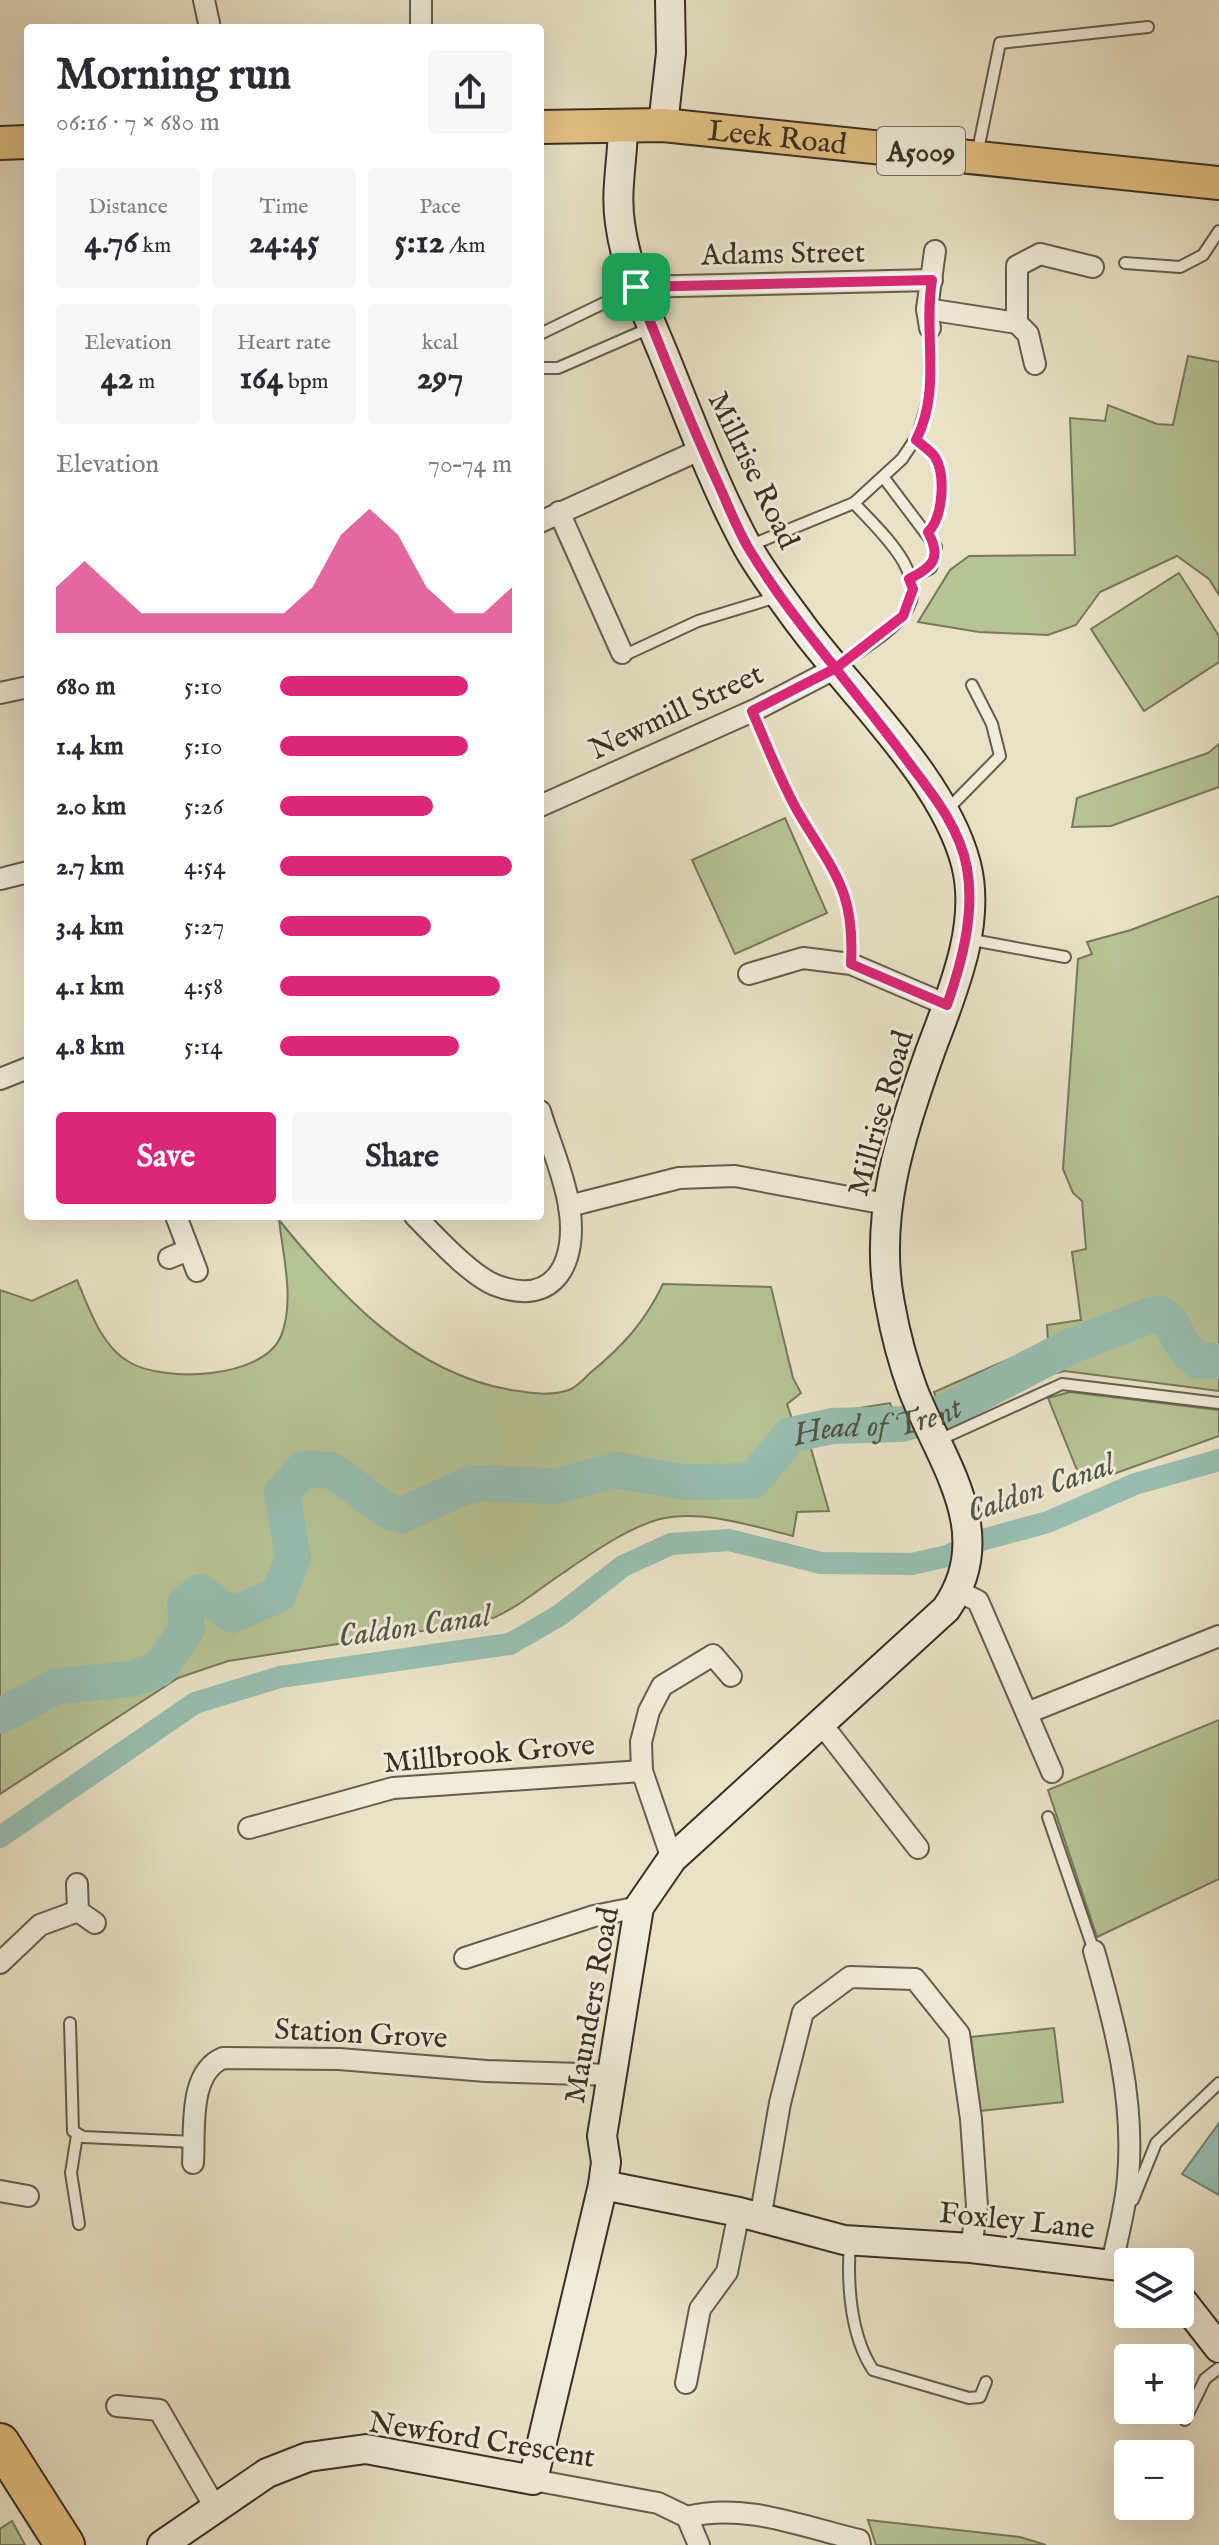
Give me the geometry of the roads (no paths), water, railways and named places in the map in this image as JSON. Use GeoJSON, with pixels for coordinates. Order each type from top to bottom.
{"type":"FeatureCollection","features":[{"type":"Feature","properties":{"kind":"highway"},"geometry":{"type":"LineString","coordinates":[[0,2443],[65,2545]]}},
{"type":"Feature","properties":{"kind":"main road","name":"Leek Road"},"geometry":{"type":"LineString","coordinates":[[623,126],[663,125],[1219,183]]}},
{"type":"Feature","properties":{"kind":"main road","name":"A5009"},"geometry":{"type":"LineString","coordinates":[[544,127],[623,126]]}},
{"type":"Feature","properties":{"kind":"main road"},"geometry":{"type":"LineString","coordinates":[[0,143],[24,142]]}},
{"type":"Feature","properties":{"kind":"street"},"geometry":{"type":"LineString","coordinates":[[204,0],[209,24]]}},
{"type":"Feature","properties":{"kind":"street"},"geometry":{"type":"LineString","coordinates":[[421,0],[421,24]]}},
{"type":"Feature","properties":{"kind":"street"},"geometry":{"type":"LineString","coordinates":[[663,125],[671,53],[670,0]]}},
{"type":"Feature","properties":{"kind":"street","name":"Millrise Road"},"geometry":{"type":"LineString","coordinates":[[623,126],[619,219],[636,287],[702,449],[748,547],[781,596],[945,813],[967,868],[966,939],[922,1076],[886,1204],[884,1230],[890,1304],[918,1400],[956,1482],[966,1532],[962,1582]]}},
{"type":"Feature","properties":{"kind":"street"},"geometry":{"type":"LineString","coordinates":[[935,251],[928,319],[1017,323],[1028,334],[1035,364]]}},
{"type":"Feature","properties":{"kind":"street"},"geometry":{"type":"LineString","coordinates":[[1017,323],[1017,266],[1040,254],[1093,267]]}},
{"type":"Feature","properties":{"kind":"street","name":"Adams Street"},"geometry":{"type":"LineString","coordinates":[[636,287],[932,280]]}},
{"type":"Feature","properties":{"kind":"street"},"geometry":{"type":"LineString","coordinates":[[544,520],[702,449]]}},
{"type":"Feature","properties":{"kind":"street"},"geometry":{"type":"LineString","coordinates":[[559,512],[622,653]]}},
{"type":"Feature","properties":{"kind":"street","name":"Newmill Street"},"geometry":{"type":"LineString","coordinates":[[544,804],[752,711],[836,668]]}},
{"type":"Feature","properties":{"kind":"street"},"geometry":{"type":"LineString","coordinates":[[0,693],[24,688]]}},
{"type":"Feature","properties":{"kind":"street"},"geometry":{"type":"LineString","coordinates":[[0,879],[24,873]]}},
{"type":"Feature","properties":{"kind":"street"},"geometry":{"type":"LineString","coordinates":[[749,974],[803,958],[851,964],[947,1005]]}},
{"type":"Feature","properties":{"kind":"street"},"geometry":{"type":"LineString","coordinates":[[0,1079],[24,1070]]}},
{"type":"Feature","properties":{"kind":"street"},"geometry":{"type":"LineString","coordinates":[[420,1220],[493,1285],[532,1290],[551,1285],[565,1271],[570,1247],[569,1206],[544,1124]]}},
{"type":"Feature","properties":{"kind":"street"},"geometry":{"type":"LineString","coordinates":[[569,1206],[679,1178],[735,1176],[886,1204]]}},
{"type":"Feature","properties":{"kind":"street"},"geometry":{"type":"LineString","coordinates":[[176,1220],[178,1254],[197,1271]]}},
{"type":"Feature","properties":{"kind":"street"},"geometry":{"type":"LineString","coordinates":[[962,1582],[978,1601],[1052,1772]]}},
{"type":"Feature","properties":{"kind":"street","name":"Maunders Road"},"geometry":{"type":"LineString","coordinates":[[533,2480],[603,2185],[606,2162],[602,2136],[639,1907],[672,1859],[946,1609],[962,1582]]}},
{"type":"Feature","properties":{"kind":"street"},"geometry":{"type":"LineString","coordinates":[[1027,1713],[1219,1636]]}},
{"type":"Feature","properties":{"kind":"street"},"geometry":{"type":"LineString","coordinates":[[672,1859],[642,1771],[641,1742],[649,1711],[662,1686],[713,1655],[731,1676]]}},
{"type":"Feature","properties":{"kind":"street"},"geometry":{"type":"LineString","coordinates":[[820,1722],[918,1848]]}},
{"type":"Feature","properties":{"kind":"street","name":"Millbrook Grove"},"geometry":{"type":"LineString","coordinates":[[249,1828],[393,1788],[642,1771]]}},
{"type":"Feature","properties":{"kind":"street"},"geometry":{"type":"LineString","coordinates":[[77,1884],[78,1911]]}},
{"type":"Feature","properties":{"kind":"street"},"geometry":{"type":"LineString","coordinates":[[465,1958],[594,1916],[639,1907]]}},
{"type":"Feature","properties":{"kind":"street"},"geometry":{"type":"LineString","coordinates":[[78,1911],[95,1923]]}},
{"type":"Feature","properties":{"kind":"street"},"geometry":{"type":"LineString","coordinates":[[0,1963],[40,1925],[78,1911]]}},
{"type":"Feature","properties":{"kind":"street","name":"Foxley Lane"},"geometry":{"type":"LineString","coordinates":[[1094,1951],[1119,2040],[1128,2111],[1128,2177],[1118,2235],[1119,2248]]}},
{"type":"Feature","properties":{"kind":"street"},"geometry":{"type":"LineString","coordinates":[[686,2383],[700,2309],[727,2272],[750,2216],[803,2012],[850,1977],[915,1979],[959,2034],[977,2206],[971,2248]]}},
{"type":"Feature","properties":{"kind":"street","name":"Station Grove"},"geometry":{"type":"LineString","coordinates":[[193,2153],[199,2085],[211,2063],[223,2058],[339,2059],[486,2071],[613,2075]]}},
{"type":"Feature","properties":{"kind":"street","name":"Foxley Lane"},"geometry":{"type":"LineString","coordinates":[[603,2185],[850,2240],[971,2248],[1114,2264]]}},
{"type":"Feature","properties":{"kind":"street"},"geometry":{"type":"LineString","coordinates":[[0,2191],[28,2196]]}},
{"type":"Feature","properties":{"kind":"street"},"geometry":{"type":"LineString","coordinates":[[1194,2316],[1219,2348]]}},
{"type":"Feature","properties":{"kind":"street"},"geometry":{"type":"LineString","coordinates":[[117,2406],[159,2410],[216,2509]]}},
{"type":"Feature","properties":{"kind":"street","name":"Newford Crescent"},"geometry":{"type":"LineString","coordinates":[[162,2545],[267,2473],[308,2457],[366,2449],[658,2503],[687,2517]]}},
{"type":"Feature","properties":{"kind":"street"},"geometry":{"type":"LineString","coordinates":[[699,2545],[687,2517],[735,2510],[859,2540],[860,2545]]}},
{"type":"Feature","properties":{"kind":"lane"},"geometry":{"type":"LineString","coordinates":[[977,157],[1000,43],[1148,27]]}},
{"type":"Feature","properties":{"kind":"lane"},"geometry":{"type":"LineString","coordinates":[[1125,263],[1180,267],[1203,255],[1219,231]]}},
{"type":"Feature","properties":{"kind":"lane"},"geometry":{"type":"LineString","coordinates":[[544,332],[636,287]]}},
{"type":"Feature","properties":{"kind":"lane"},"geometry":{"type":"LineString","coordinates":[[748,547],[854,503],[884,478],[916,440],[929,397],[928,319]]}},
{"type":"Feature","properties":{"kind":"lane"},"geometry":{"type":"LineString","coordinates":[[544,368],[558,368],[652,327]]}},
{"type":"Feature","properties":{"kind":"lane"},"geometry":{"type":"LineString","coordinates":[[916,440],[935,457],[939,473],[938,521],[928,532]]}},
{"type":"Feature","properties":{"kind":"lane"},"geometry":{"type":"LineString","coordinates":[[884,478],[928,532],[936,547],[936,559],[931,568],[909,579]]}},
{"type":"Feature","properties":{"kind":"lane"},"geometry":{"type":"LineString","coordinates":[[836,668],[903,616],[913,589],[905,563],[854,503]]}},
{"type":"Feature","properties":{"kind":"lane"},"geometry":{"type":"LineString","coordinates":[[622,653],[627,654],[704,619],[781,596]]}},
{"type":"Feature","properties":{"kind":"lane"},"geometry":{"type":"LineString","coordinates":[[945,813],[1000,756],[992,724],[972,685]]}},
{"type":"Feature","properties":{"kind":"lane"},"geometry":{"type":"LineString","coordinates":[[752,711],[797,810],[847,899],[853,929],[851,964]]}},
{"type":"Feature","properties":{"kind":"lane"},"geometry":{"type":"LineString","coordinates":[[966,939],[1065,957]]}},
{"type":"Feature","properties":{"kind":"lane"},"geometry":{"type":"LineString","coordinates":[[935,1437],[1062,1384],[1219,1403]]}},
{"type":"Feature","properties":{"kind":"lane"},"geometry":{"type":"LineString","coordinates":[[1048,1817],[1094,1951]]}},
{"type":"Feature","properties":{"kind":"lane"},"geometry":{"type":"LineString","coordinates":[[70,2023],[71,2122],[77,2135],[71,2173],[79,2224]]}},
{"type":"Feature","properties":{"kind":"lane"},"geometry":{"type":"LineString","coordinates":[[1118,2235],[1156,2143],[1219,2083]]}},
{"type":"Feature","properties":{"kind":"lane"},"geometry":{"type":"LineString","coordinates":[[77,2135],[193,2153]]}},
{"type":"Feature","properties":{"kind":"lane"},"geometry":{"type":"LineString","coordinates":[[850,2240],[853,2306],[863,2355],[873,2370],[969,2398],[980,2397],[986,2382]]}},
{"type":"Feature","properties":{"kind":"lane"},"geometry":{"type":"LineString","coordinates":[[1194,2402],[1205,2379],[1219,2368]]}},
{"type":"Feature","properties":{"kind":"water"},"geometry":{"type":"Polygon","coordinates":[[[1219,2123],[1219,2195],[1182,2174],[1219,2123]]]}},
{"type":"Feature","properties":{"kind":"waterway","name":"Head of Trent"},"geometry":{"type":"LineString","coordinates":[[0,1716],[57,1686],[131,1679],[159,1669],[187,1629],[185,1604],[200,1592],[232,1615],[278,1595],[293,1558],[282,1493],[303,1469],[331,1470],[388,1511],[402,1515],[473,1483],[557,1486],[616,1470],[682,1482],[752,1481],[791,1435],[832,1426],[902,1424],[942,1413],[1071,1346],[1149,1316],[1161,1314],[1167,1319],[1186,1349],[1198,1361],[1219,1361]]}},
{"type":"Feature","properties":{"kind":"waterway","name":"Caldon Canal"},"geometry":{"type":"LineString","coordinates":[[0,1837],[195,1703],[280,1677],[510,1644],[560,1615],[623,1566],[671,1544],[729,1540],[821,1563],[912,1564],[947,1556],[982,1540],[1048,1522],[1135,1484],[1219,1460]]}}]}
